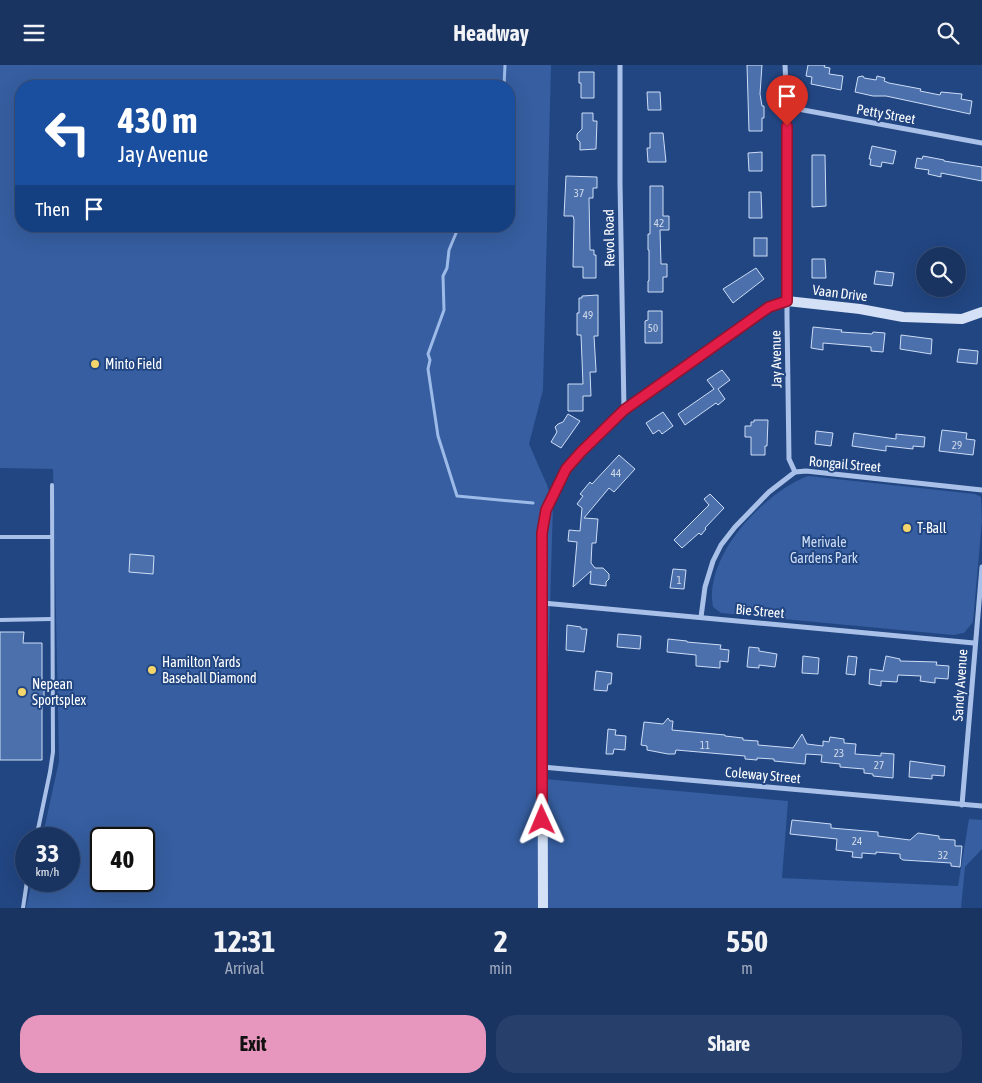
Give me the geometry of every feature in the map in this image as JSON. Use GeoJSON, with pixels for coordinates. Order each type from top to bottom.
{"type":"FeatureCollection","features":[{"type":"Feature","properties":{"kind":"street","name":"Revol Road"},"geometry":{"type":"LineString","coordinates":[[620,65],[624,410]]}},
{"type":"Feature","properties":{"kind":"street","name":"Jay Avenue"},"geometry":{"type":"LineString","coordinates":[[785,65],[790,459],[795,472]]}},
{"type":"Feature","properties":{"kind":"street","name":"Petty Street"},"geometry":{"type":"LineString","coordinates":[[787,107],[982,143]]}},
{"type":"Feature","properties":{"kind":"street","name":"Vaan Drive"},"geometry":{"type":"LineString","coordinates":[[543,908],[541,767],[542,533],[546,510],[566,469],[624,410],[769,307],[787,301],[860,309],[903,317],[962,319],[982,312]]}},
{"type":"Feature","properties":{"kind":"street","name":"Rongail Street"},"geometry":{"type":"LineString","coordinates":[[701,617],[713,561],[722,545],[735,527],[769,492],[795,472],[815,471],[982,490]]}},
{"type":"Feature","properties":{"kind":"street","name":"Sandy Avenue"},"geometry":{"type":"LineString","coordinates":[[962,805],[974,643],[982,567]]}},
{"type":"Feature","properties":{"kind":"street","name":"Bie Street"},"geometry":{"type":"LineString","coordinates":[[542,603],[974,643]]}},
{"type":"Feature","properties":{"kind":"street","name":"Coleway Street"},"geometry":{"type":"LineString","coordinates":[[541,767],[982,807]]}},
{"type":"Feature","properties":{"kind":"lane"},"geometry":{"type":"LineString","coordinates":[[39,827],[53,751],[52,485]]}},
{"type":"Feature","properties":{"kind":"lane"},"geometry":{"type":"LineString","coordinates":[[0,537],[52,537]]}},
{"type":"Feature","properties":{"kind":"lane"},"geometry":{"type":"LineString","coordinates":[[0,619],[52,619]]}},
{"type":"Feature","properties":{"kind":"lane"},"geometry":{"type":"LineString","coordinates":[[23,908],[25,892]]}},
{"type":"Feature","properties":{"kind":"green space"},"geometry":{"type":"Polygon","coordinates":[[[0,65],[551,65],[543,390],[529,444],[553,504],[545,779],[788,801],[782,878],[958,886],[969,819],[982,820],[982,849],[965,867],[961,908],[26,908],[30,892],[80,892],[80,827],[45,827],[59,761],[53,469],[0,468],[0,65]]]}},
{"type":"Feature","properties":{"kind":"green space","name":"Merivale Gardens Park"},"geometry":{"type":"Polygon","coordinates":[[[808,476],[975,494],[981,497],[982,520],[973,622],[964,633],[953,635],[721,613],[713,607],[712,588],[717,568],[727,548],[740,529],[773,497],[791,484],[808,476]]]}},
{"type":"Feature","properties":{"kind":"building"},"geometry":{"type":"Polygon","coordinates":[[[747,65],[762,65],[760,94],[762,106],[764,106],[764,118],[762,118],[762,131],[749,131],[747,65]]]}},
{"type":"Feature","properties":{"kind":"building"},"geometry":{"type":"Polygon","coordinates":[[[808,65],[825,65],[824,67],[830,68],[829,74],[843,76],[841,90],[811,84],[812,77],[806,76],[808,65]]]}},
{"type":"Feature","properties":{"kind":"building"},"geometry":{"type":"Polygon","coordinates":[[[579,72],[594,72],[594,98],[581,98],[579,72]]]}},
{"type":"Feature","properties":{"kind":"building"},"geometry":{"type":"Polygon","coordinates":[[[863,76],[864,78],[876,80],[877,76],[885,78],[884,81],[889,83],[940,95],[941,92],[962,94],[961,99],[972,101],[970,114],[886,96],[873,96],[855,92],[858,77],[863,76]]]}},
{"type":"Feature","properties":{"kind":"building"},"geometry":{"type":"Polygon","coordinates":[[[647,92],[660,92],[661,110],[648,110],[647,92]]]}},
{"type":"Feature","properties":{"kind":"building"},"geometry":{"type":"Polygon","coordinates":[[[582,113],[593,113],[593,121],[597,121],[596,149],[580,150],[577,134],[582,129],[582,113]]]}},
{"type":"Feature","properties":{"kind":"building"},"geometry":{"type":"Polygon","coordinates":[[[650,133],[663,133],[666,162],[648,162],[647,148],[650,148],[650,133]]]}},
{"type":"Feature","properties":{"kind":"building"},"geometry":{"type":"Polygon","coordinates":[[[872,146],[896,151],[893,164],[882,162],[881,167],[870,165],[871,159],[869,159],[872,146]]]}},
{"type":"Feature","properties":{"kind":"building"},"geometry":{"type":"Polygon","coordinates":[[[762,152],[762,171],[749,171],[748,153],[762,152]]]}},
{"type":"Feature","properties":{"kind":"building"},"geometry":{"type":"Polygon","coordinates":[[[812,155],[825,155],[826,206],[812,207],[812,155]]]}},
{"type":"Feature","properties":{"kind":"building"},"geometry":{"type":"Polygon","coordinates":[[[923,156],[982,167],[982,181],[941,173],[941,177],[928,174],[929,170],[915,168],[917,158],[922,159],[923,156]]]}},
{"type":"Feature","properties":{"kind":"building"},"geometry":{"type":"Polygon","coordinates":[[[566,176],[597,177],[597,188],[593,188],[593,198],[589,198],[590,250],[594,250],[594,255],[596,255],[596,278],[583,278],[583,267],[573,267],[574,220],[573,216],[564,216],[566,176]]]}},
{"type":"Feature","properties":{"kind":"building"},"geometry":{"type":"Polygon","coordinates":[[[650,186],[663,186],[663,216],[669,216],[669,230],[660,230],[661,264],[667,264],[667,277],[663,277],[663,292],[648,292],[650,186]]]}},
{"type":"Feature","properties":{"kind":"building"},"geometry":{"type":"Polygon","coordinates":[[[749,192],[761,192],[762,218],[749,218],[749,192]]]}},
{"type":"Feature","properties":{"kind":"building"},"geometry":{"type":"Polygon","coordinates":[[[754,238],[767,238],[767,256],[754,256],[754,238]]]}},
{"type":"Feature","properties":{"kind":"building"},"geometry":{"type":"Polygon","coordinates":[[[812,259],[825,259],[826,278],[812,278],[812,259]]]}},
{"type":"Feature","properties":{"kind":"building"},"geometry":{"type":"Polygon","coordinates":[[[756,268],[764,279],[733,303],[723,289],[756,268]]]}},
{"type":"Feature","properties":{"kind":"building"},"geometry":{"type":"Polygon","coordinates":[[[876,271],[894,273],[892,286],[874,284],[876,271]]]}},
{"type":"Feature","properties":{"kind":"building"},"geometry":{"type":"Polygon","coordinates":[[[598,295],[598,336],[594,336],[596,372],[590,372],[591,396],[583,396],[583,411],[568,411],[568,384],[583,384],[581,335],[577,335],[579,298],[582,298],[582,296],[598,295]]]}},
{"type":"Feature","properties":{"kind":"building"},"geometry":{"type":"Polygon","coordinates":[[[648,311],[662,311],[662,343],[645,343],[645,321],[648,320],[648,311]]]}},
{"type":"Feature","properties":{"kind":"building"},"geometry":{"type":"Polygon","coordinates":[[[813,327],[842,330],[841,332],[885,333],[883,352],[871,351],[871,347],[823,343],[823,350],[811,348],[813,327]]]}},
{"type":"Feature","properties":{"kind":"building"},"geometry":{"type":"Polygon","coordinates":[[[901,335],[932,339],[931,354],[900,349],[901,335]]]}},
{"type":"Feature","properties":{"kind":"building"},"geometry":{"type":"Polygon","coordinates":[[[959,349],[978,351],[977,364],[957,362],[959,349]]]}},
{"type":"Feature","properties":{"kind":"building"},"geometry":{"type":"Polygon","coordinates":[[[722,370],[730,380],[718,389],[725,399],[718,405],[716,403],[685,425],[678,414],[714,389],[707,380],[722,370]]]}},
{"type":"Feature","properties":{"kind":"building"},"geometry":{"type":"Polygon","coordinates":[[[663,412],[673,426],[662,434],[659,430],[653,434],[646,423],[663,412]]]}},
{"type":"Feature","properties":{"kind":"building"},"geometry":{"type":"Polygon","coordinates":[[[568,414],[580,421],[561,448],[551,442],[557,432],[555,427],[563,422],[568,414]]]}},
{"type":"Feature","properties":{"kind":"building"},"geometry":{"type":"Polygon","coordinates":[[[754,420],[768,420],[765,455],[751,455],[751,437],[745,437],[745,426],[751,426],[751,422],[754,422],[754,420]]]}},
{"type":"Feature","properties":{"kind":"building"},"geometry":{"type":"Polygon","coordinates":[[[942,430],[967,433],[966,439],[975,440],[973,455],[939,451],[942,430]]]}},
{"type":"Feature","properties":{"kind":"building"},"geometry":{"type":"Polygon","coordinates":[[[816,431],[833,433],[831,446],[815,444],[816,431]]]}},
{"type":"Feature","properties":{"kind":"building"},"geometry":{"type":"Polygon","coordinates":[[[854,433],[896,439],[896,434],[925,437],[924,447],[913,446],[913,449],[886,446],[886,451],[852,446],[854,433]]]}},
{"type":"Feature","properties":{"kind":"building"},"geometry":{"type":"Polygon","coordinates":[[[619,455],[635,469],[614,492],[609,488],[584,518],[598,519],[596,543],[592,543],[591,563],[595,568],[603,568],[609,574],[609,579],[606,582],[606,586],[590,584],[591,571],[573,587],[577,542],[568,541],[569,530],[580,531],[582,508],[577,504],[583,496],[580,494],[619,455]]]}},
{"type":"Feature","properties":{"kind":"building"},"geometry":{"type":"Polygon","coordinates":[[[710,494],[724,508],[701,535],[699,533],[682,548],[674,540],[709,505],[704,499],[710,494]]]}},
{"type":"Feature","properties":{"kind":"building"},"geometry":{"type":"Polygon","coordinates":[[[130,554],[154,556],[153,574],[129,572],[130,554]]]}},
{"type":"Feature","properties":{"kind":"building"},"geometry":{"type":"Polygon","coordinates":[[[673,569],[686,570],[684,589],[670,588],[673,569]]]}},
{"type":"Feature","properties":{"kind":"building"},"geometry":{"type":"Polygon","coordinates":[[[567,625],[587,629],[584,652],[566,650],[567,625]]]}},
{"type":"Feature","properties":{"kind":"building","name":"Nepean Sportsplex"},"geometry":{"type":"Polygon","coordinates":[[[0,632],[24,632],[23,643],[42,643],[44,699],[42,699],[42,760],[0,760],[0,632]]]}},
{"type":"Feature","properties":{"kind":"building"},"geometry":{"type":"Polygon","coordinates":[[[618,634],[641,636],[640,649],[617,647],[618,634]]]}},
{"type":"Feature","properties":{"kind":"building"},"geometry":{"type":"Polygon","coordinates":[[[668,639],[721,645],[720,649],[729,650],[728,662],[720,661],[720,668],[696,666],[696,655],[667,652],[668,639]]]}},
{"type":"Feature","properties":{"kind":"building"},"geometry":{"type":"Polygon","coordinates":[[[749,647],[777,654],[775,667],[759,665],[759,668],[747,667],[749,647]]]}},
{"type":"Feature","properties":{"kind":"building"},"geometry":{"type":"Polygon","coordinates":[[[803,656],[819,658],[818,674],[802,673],[803,656]]]}},
{"type":"Feature","properties":{"kind":"building"},"geometry":{"type":"Polygon","coordinates":[[[848,656],[857,657],[855,675],[846,674],[848,656]]]}},
{"type":"Feature","properties":{"kind":"building"},"geometry":{"type":"Polygon","coordinates":[[[886,656],[900,659],[900,661],[937,662],[936,665],[949,666],[948,679],[935,678],[935,683],[920,681],[921,676],[898,675],[897,682],[881,681],[881,686],[869,684],[870,669],[883,671],[886,656]]]}},
{"type":"Feature","properties":{"kind":"building"},"geometry":{"type":"Polygon","coordinates":[[[596,671],[612,673],[611,684],[608,684],[607,691],[594,690],[596,671]]]}},
{"type":"Feature","properties":{"kind":"building"},"geometry":{"type":"Polygon","coordinates":[[[668,718],[670,721],[673,721],[672,730],[743,738],[743,740],[758,741],[758,745],[793,748],[802,734],[807,744],[823,746],[823,741],[829,742],[830,737],[844,739],[844,743],[856,744],[855,754],[881,756],[881,753],[894,754],[893,778],[873,776],[873,774],[864,773],[864,769],[840,767],[840,764],[821,762],[822,755],[806,754],[805,764],[774,761],[774,759],[745,759],[745,756],[676,750],[675,754],[668,754],[647,750],[647,746],[641,745],[644,722],[663,724],[668,718]]]}},
{"type":"Feature","properties":{"kind":"building"},"geometry":{"type":"Polygon","coordinates":[[[608,729],[616,730],[615,735],[626,736],[625,750],[614,749],[613,754],[606,754],[608,729]]]}},
{"type":"Feature","properties":{"kind":"building"},"geometry":{"type":"Polygon","coordinates":[[[910,761],[945,766],[944,776],[932,775],[932,779],[909,777],[910,761]]]}},
{"type":"Feature","properties":{"kind":"building"},"geometry":{"type":"Polygon","coordinates":[[[792,820],[831,824],[831,828],[878,832],[878,836],[910,840],[918,833],[939,836],[939,839],[955,840],[955,846],[962,846],[960,867],[951,866],[951,863],[903,860],[900,858],[900,854],[876,852],[876,854],[862,853],[862,858],[852,857],[853,852],[836,850],[837,839],[790,834],[792,820]]]}},
{"type":"Feature","properties":{"kind":"waterway"},"geometry":{"type":"LineString","coordinates":[[504,80],[505,65]]}},
{"type":"Feature","properties":{"kind":"waterway"},"geometry":{"type":"LineString","coordinates":[[456,232],[449,250],[447,268],[443,276],[444,310],[428,354],[430,360],[428,369],[438,436],[457,496],[533,503]]}},
{"type":"Feature","properties":{"kind":"place","name":"Minto Field"},"geometry":{"type":"Point","coordinates":[95,364]}},
{"type":"Feature","properties":{"kind":"place","name":"T-Ball"},"geometry":{"type":"Point","coordinates":[907,528]}},
{"type":"Feature","properties":{"kind":"place","name":"Hamilton Yards Baseball Diamond"},"geometry":{"type":"Point","coordinates":[152,670]}},
{"type":"Feature","properties":{"kind":"place","name":"Nepean Sportsplex"},"geometry":{"type":"Point","coordinates":[22,692]}},
{"type":"Feature","properties":{"kind":"route"},"geometry":{"type":"LineString","coordinates":[[542,820],[542,533],[546,510],[566,469],[624,410],[769,307],[787,301],[787,126]]}}]}
